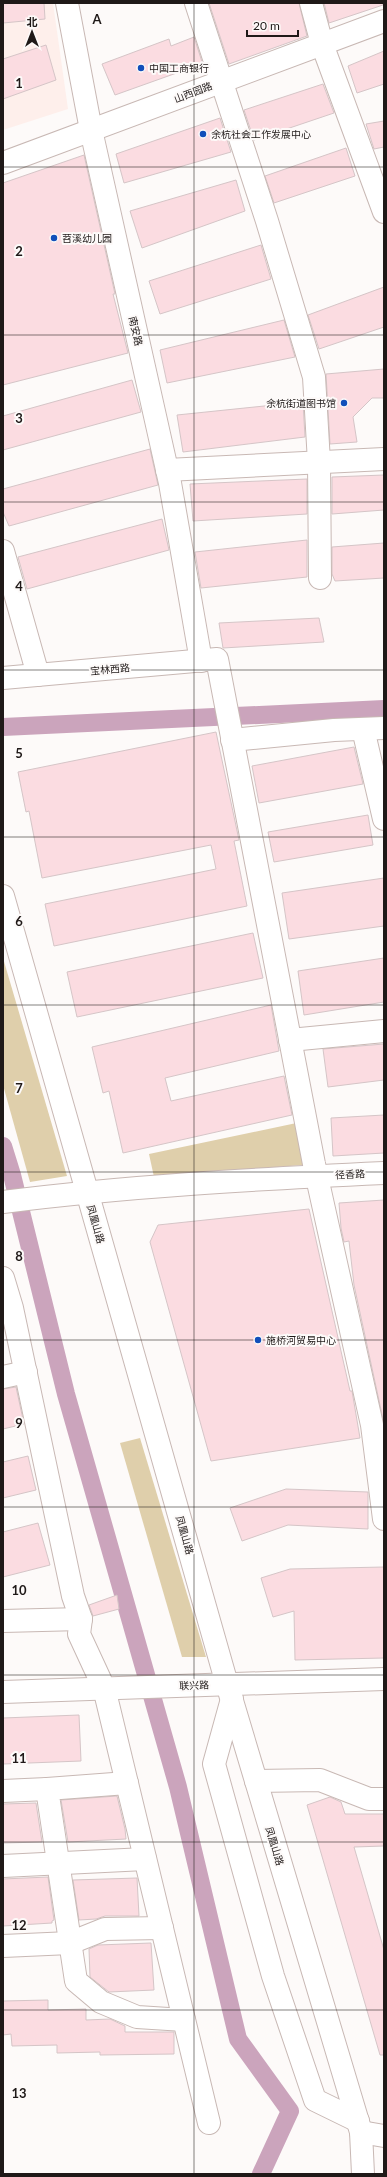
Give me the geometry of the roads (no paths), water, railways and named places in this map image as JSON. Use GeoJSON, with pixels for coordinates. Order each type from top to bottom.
{"type":"FeatureCollection","features":[{"type":"Feature","properties":{"kind":"street","name":"南安路"},"geometry":{"type":"LineString","coordinates":[[68,3],[91,130],[209,660],[225,703],[316,1176],[372,1425],[384,1519]]}},
{"type":"Feature","properties":{"kind":"street"},"geometry":{"type":"LineString","coordinates":[[196,3],[267,220],[314,377],[319,462],[320,578]]}},
{"type":"Feature","properties":{"kind":"street"},"geometry":{"type":"LineString","coordinates":[[311,3],[322,43],[384,212]]}},
{"type":"Feature","properties":{"kind":"street","name":"山西园路"},"geometry":{"type":"LineString","coordinates":[[3,163],[384,21]]}},
{"type":"Feature","properties":{"kind":"street"},"geometry":{"type":"LineString","coordinates":[[167,470],[384,459]]}},
{"type":"Feature","properties":{"kind":"street"},"geometry":{"type":"LineString","coordinates":[[3,551],[38,675]]}},
{"type":"Feature","properties":{"kind":"street","name":"宝林西路"},"geometry":{"type":"LineString","coordinates":[[3,678],[209,660]]}},
{"type":"Feature","properties":{"kind":"street"},"geometry":{"type":"LineString","coordinates":[[363,728],[384,819]]}},
{"type":"Feature","properties":{"kind":"street"},"geometry":{"type":"LineString","coordinates":[[231,735],[384,728]]}},
{"type":"Feature","properties":{"kind":"street","name":"凤凰山路"},"geometry":{"type":"LineString","coordinates":[[3,896],[229,1692],[359,2127],[363,2174]]}},
{"type":"Feature","properties":{"kind":"street"},"geometry":{"type":"LineString","coordinates":[[290,1040],[384,1031]]}},
{"type":"Feature","properties":{"kind":"street","name":"径香路"},"geometry":{"type":"LineString","coordinates":[[3,1202],[87,1192],[316,1176],[384,1173]]}},
{"type":"Feature","properties":{"kind":"street"},"geometry":{"type":"LineString","coordinates":[[3,1278],[12,1308],[73,1596],[81,1619],[79,1634],[108,1688],[127,1783],[209,2123]]}},
{"type":"Feature","properties":{"kind":"street"},"geometry":{"type":"LineString","coordinates":[[3,1377],[26,1372]]}},
{"type":"Feature","properties":{"kind":"street"},"geometry":{"type":"LineString","coordinates":[[3,1621],[81,1619]]}},
{"type":"Feature","properties":{"kind":"street","name":"联兴路"},"geometry":{"type":"LineString","coordinates":[[3,1692],[188,1686],[229,1692],[384,1679]]}},
{"type":"Feature","properties":{"kind":"street"},"geometry":{"type":"LineString","coordinates":[[229,1692],[214,1764],[273,1976],[315,2100],[359,2127],[384,2136]]}},
{"type":"Feature","properties":{"kind":"street"},"geometry":{"type":"LineString","coordinates":[[256,1781],[320,1780],[369,1799],[380,1790]]}},
{"type":"Feature","properties":{"kind":"street"},"geometry":{"type":"LineString","coordinates":[[3,1791],[127,1783]]}},
{"type":"Feature","properties":{"kind":"street"},"geometry":{"type":"LineString","coordinates":[[47,1789],[76,1981],[101,2002],[137,2017],[184,2020]]}},
{"type":"Feature","properties":{"kind":"street"},"geometry":{"type":"LineString","coordinates":[[3,1866],[145,1859]]}},
{"type":"Feature","properties":{"kind":"street"},"geometry":{"type":"LineString","coordinates":[[3,1946],[70,1943],[105,1929],[162,1928]]}},
{"type":"Feature","properties":{"kind":"waterway"},"geometry":{"type":"LineString","coordinates":[[3,727],[384,709]]}},
{"type":"Feature","properties":{"kind":"waterway"},"geometry":{"type":"LineString","coordinates":[[3,1146],[12,1175],[66,1394],[178,1787],[238,2039],[290,2111],[261,2174]]}},
{"type":"Feature","properties":{"kind":"place","name":"中国工商银行"},"geometry":{"type":"Point","coordinates":[141,68]}},
{"type":"Feature","properties":{"kind":"place","name":"余杭社会工作发展中心"},"geometry":{"type":"Point","coordinates":[203,134]}},
{"type":"Feature","properties":{"kind":"place","name":"苕溪幼儿园"},"geometry":{"type":"Point","coordinates":[54,238]}},
{"type":"Feature","properties":{"kind":"place","name":"余杭街道图书馆"},"geometry":{"type":"Point","coordinates":[344,403]}},
{"type":"Feature","properties":{"kind":"place","name":"施桥河贸易中心"},"geometry":{"type":"Point","coordinates":[258,1340]}}]}
